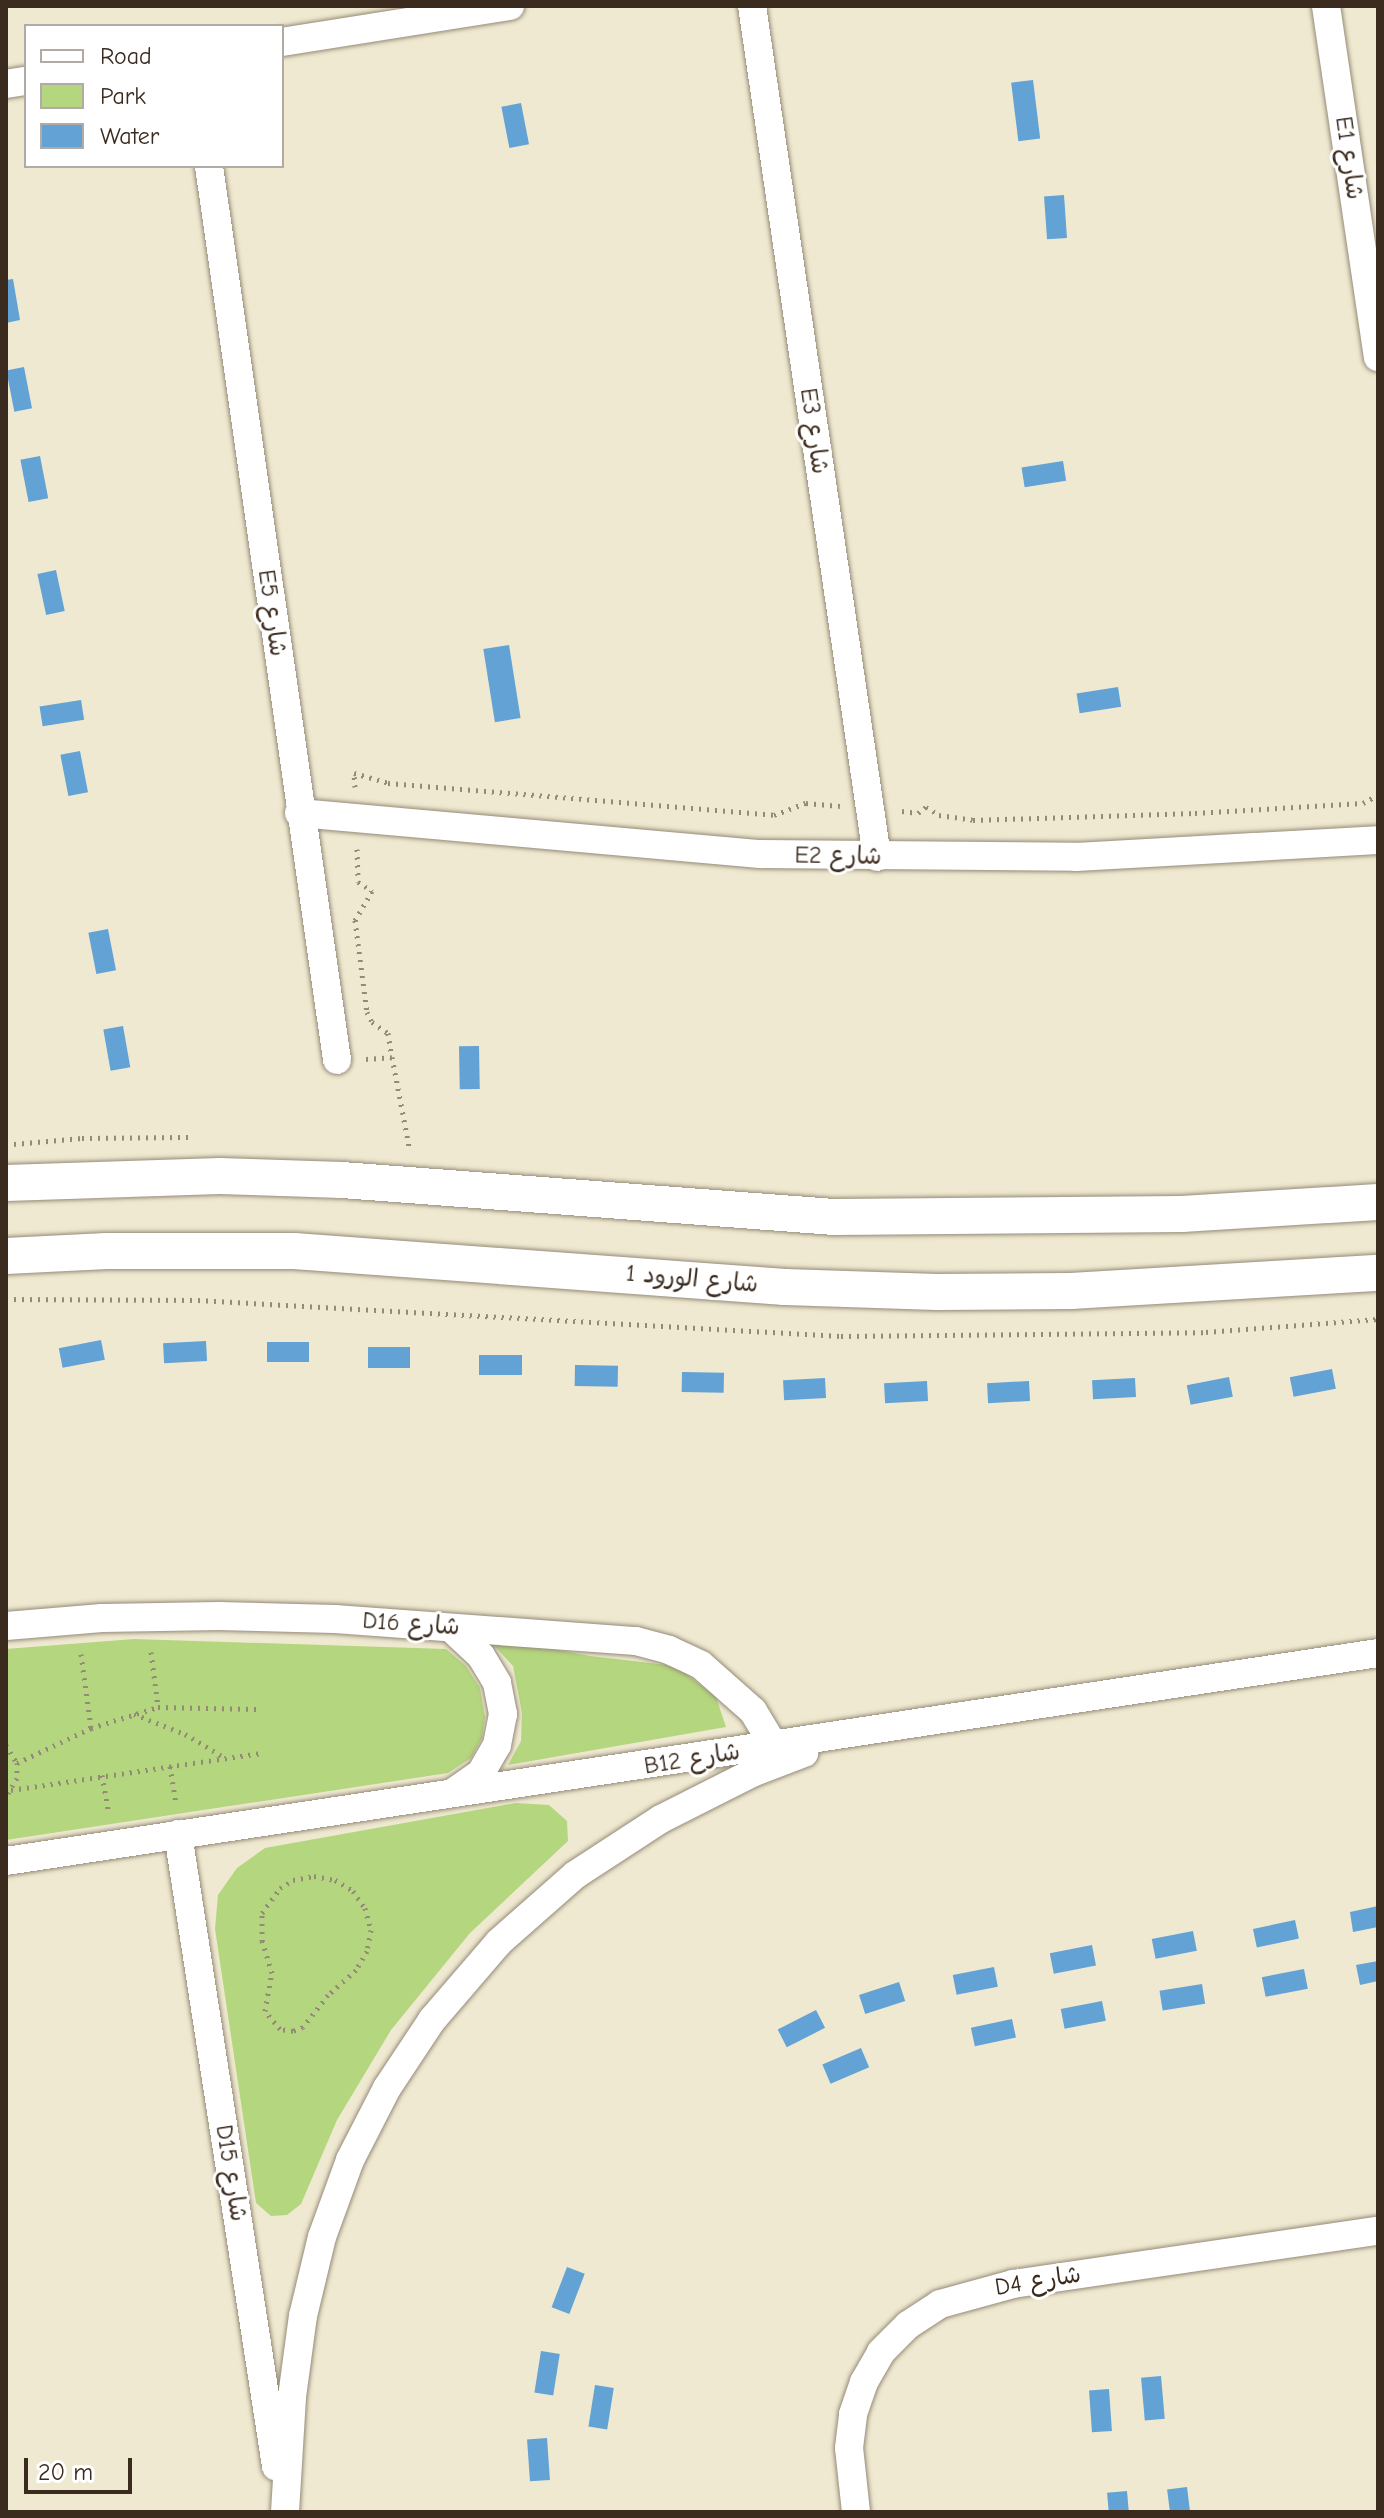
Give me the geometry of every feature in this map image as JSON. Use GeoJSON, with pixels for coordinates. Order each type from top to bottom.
{"type":"FeatureCollection","features":[{"type":"Feature","properties":{"kind":"street"},"geometry":{"type":"LineString","coordinates":[[284,42],[510,6]]}},
{"type":"Feature","properties":{"kind":"street","name":"E3 شارع"},"geometry":{"type":"LineString","coordinates":[[752,6],[877,857]]}},
{"type":"Feature","properties":{"kind":"street","name":"E1 شارع"},"geometry":{"type":"LineString","coordinates":[[1326,6],[1378,357]]}},
{"type":"Feature","properties":{"kind":"street","name":"E5 شارع"},"geometry":{"type":"LineString","coordinates":[[209,168],[299,813],[337,1060]]}},
{"type":"Feature","properties":{"kind":"street","name":"E2 شارع"},"geometry":{"type":"LineString","coordinates":[[299,813],[760,854],[877,857],[1076,857],[1378,840]]}},
{"type":"Feature","properties":{"kind":"street"},"geometry":{"type":"LineString","coordinates":[[6,1183],[220,1176],[342,1180],[835,1217],[1182,1214],[1378,1202]]}},
{"type":"Feature","properties":{"kind":"street","name":"شارع الورود 1"},"geometry":{"type":"LineString","coordinates":[[6,1256],[123,1250],[294,1251],[785,1287],[937,1292],[1086,1291],[1378,1273]]}},
{"type":"Feature","properties":{"kind":"street","name":"D16 شارع"},"geometry":{"type":"LineString","coordinates":[[6,1626],[102,1618],[219,1616],[335,1619],[636,1641],[669,1650],[701,1665],[753,1711],[774,1746]]}},
{"type":"Feature","properties":{"kind":"street"},"geometry":{"type":"LineString","coordinates":[[448,1795],[481,1773],[497,1745],[503,1714],[497,1683],[489,1669],[481,1656],[451,1628]]}},
{"type":"Feature","properties":{"kind":"street","name":"B12 شارع"},"geometry":{"type":"LineString","coordinates":[[6,1861],[177,1821],[448,1795],[1378,1653]]}},
{"type":"Feature","properties":{"kind":"street"},"geometry":{"type":"LineString","coordinates":[[284,2512],[292,2397],[303,2316],[322,2237],[350,2160],[387,2088],[432,2020],[499,1942],[575,1875],[674,1812],[752,1773],[856,1733]]}},
{"type":"Feature","properties":{"kind":"street","name":"D15 شارع"},"geometry":{"type":"LineString","coordinates":[[177,1821],[284,2512]]}},
{"type":"Feature","properties":{"kind":"street","name":"D4 شارع"},"geometry":{"type":"LineString","coordinates":[[856,2512],[849,2448],[853,2414],[864,2382],[881,2352],[908,2325],[940,2304],[1013,2284],[1378,2231]]}},
{"type":"Feature","properties":{"kind":"path"},"geometry":{"type":"LineString","coordinates":[[354,773],[388,783],[774,815],[806,803]]}},
{"type":"Feature","properties":{"kind":"path"},"geometry":{"type":"LineString","coordinates":[[918,813],[926,807],[939,815],[973,820],[1195,813],[1363,803],[1378,795]]}},
{"type":"Feature","properties":{"kind":"path"},"geometry":{"type":"LineString","coordinates":[[358,882],[372,891],[355,920],[367,1012],[372,1022],[388,1033],[410,1151]]}},
{"type":"Feature","properties":{"kind":"path"},"geometry":{"type":"LineString","coordinates":[[337,1060],[392,1057]]}},
{"type":"Feature","properties":{"kind":"path"},"geometry":{"type":"LineString","coordinates":[[6,1145],[82,1138],[202,1137]]}},
{"type":"Feature","properties":{"kind":"path"},"geometry":{"type":"LineString","coordinates":[[394,1150],[424,1153]]}},
{"type":"Feature","properties":{"kind":"path"},"geometry":{"type":"LineString","coordinates":[[6,1299],[198,1300],[841,1336],[1206,1332],[1378,1319]]}},
{"type":"Feature","properties":{"kind":"path"},"geometry":{"type":"LineString","coordinates":[[151,1652],[158,1707]]}},
{"type":"Feature","properties":{"kind":"path"},"geometry":{"type":"LineString","coordinates":[[81,1654],[91,1728]]}},
{"type":"Feature","properties":{"kind":"path"},"geometry":{"type":"LineString","coordinates":[[17,1763],[91,1728],[158,1707],[257,1709]]}},
{"type":"Feature","properties":{"kind":"path"},"geometry":{"type":"LineString","coordinates":[[133,1714],[185,1734],[226,1759]]}},
{"type":"Feature","properties":{"kind":"path"},"geometry":{"type":"LineString","coordinates":[[6,1745],[17,1763],[17,1778],[6,1796]]}},
{"type":"Feature","properties":{"kind":"path"},"geometry":{"type":"LineString","coordinates":[[11,1790],[263,1753]]}},
{"type":"Feature","properties":{"kind":"path"},"geometry":{"type":"LineString","coordinates":[[170,1766],[177,1821]]}},
{"type":"Feature","properties":{"kind":"path"},"geometry":{"type":"LineString","coordinates":[[102,1775],[109,1818]]}},
{"type":"Feature","properties":{"kind":"path"},"geometry":{"type":"LineString","coordinates":[[314,1876],[335,1880],[353,1891],[365,1908],[371,1930],[367,1951],[356,1970],[318,2007],[303,2027],[293,2031],[280,2029],[271,2022],[265,2011],[272,1973],[261,1927],[262,1913],[280,1888],[293,1880],[314,1876]]}},
{"type":"Feature","properties":{"kind":"green space"},"geometry":{"type":"Polygon","coordinates":[[[485,1636],[590,1656],[676,1666],[716,1697],[726,1727],[508,1765],[521,1741],[522,1713],[513,1666],[485,1636]]]}},
{"type":"Feature","properties":{"kind":"green space"},"geometry":{"type":"Polygon","coordinates":[[[134,1639],[446,1649],[466,1666],[480,1688],[485,1717],[482,1738],[471,1758],[448,1773],[6,1840],[6,1649],[134,1639]]]}},
{"type":"Feature","properties":{"kind":"green space"},"geometry":{"type":"Polygon","coordinates":[[[516,1803],[549,1805],[567,1821],[568,1841],[470,1933],[391,2030],[337,2120],[301,2204],[287,2215],[271,2216],[256,2203],[215,1929],[218,1895],[237,1868],[265,1848],[516,1803]]]}},
{"type":"Feature","properties":{"kind":"water"},"geometry":{"type":"Polygon","coordinates":[[[1033,80],[1040,139],[1018,141],[1011,83],[1033,80]]]}},
{"type":"Feature","properties":{"kind":"water"},"geometry":{"type":"Polygon","coordinates":[[[521,103],[529,144],[509,148],[501,107],[521,103]]]}},
{"type":"Feature","properties":{"kind":"water"},"geometry":{"type":"Polygon","coordinates":[[[1064,195],[1067,238],[1047,239],[1044,196],[1064,195]]]}},
{"type":"Feature","properties":{"kind":"water"},"geometry":{"type":"Polygon","coordinates":[[[13,279],[20,320],[6,323],[6,280],[13,279]]]}},
{"type":"Feature","properties":{"kind":"water"},"geometry":{"type":"Polygon","coordinates":[[[24,367],[32,408],[14,412],[6,370],[24,367]]]}},
{"type":"Feature","properties":{"kind":"water"},"geometry":{"type":"Polygon","coordinates":[[[40,456],[48,498],[29,502],[20,460],[40,456]]]}},
{"type":"Feature","properties":{"kind":"water"},"geometry":{"type":"Polygon","coordinates":[[[1063,461],[1066,481],[1025,487],[1022,468],[1063,461]]]}},
{"type":"Feature","properties":{"kind":"water"},"geometry":{"type":"Polygon","coordinates":[[[56,570],[65,611],[46,615],[37,574],[56,570]]]}},
{"type":"Feature","properties":{"kind":"water"},"geometry":{"type":"Polygon","coordinates":[[[509,645],[521,718],[495,722],[483,649],[509,645]]]}},
{"type":"Feature","properties":{"kind":"water"},"geometry":{"type":"Polygon","coordinates":[[[1118,687],[1121,707],[1080,713],[1077,694],[1118,687]]]}},
{"type":"Feature","properties":{"kind":"water"},"geometry":{"type":"Polygon","coordinates":[[[81,700],[84,720],[43,726],[40,707],[81,700]]]}},
{"type":"Feature","properties":{"kind":"water"},"geometry":{"type":"Polygon","coordinates":[[[80,751],[88,792],[68,796],[60,755],[80,751]]]}},
{"type":"Feature","properties":{"kind":"water"},"geometry":{"type":"Polygon","coordinates":[[[108,929],[116,970],[96,974],[88,933],[108,929]]]}},
{"type":"Feature","properties":{"kind":"water"},"geometry":{"type":"Polygon","coordinates":[[[123,1026],[130,1067],[111,1071],[103,1029],[123,1026]]]}},
{"type":"Feature","properties":{"kind":"water"},"geometry":{"type":"Polygon","coordinates":[[[459,1046],[479,1046],[480,1089],[460,1089],[459,1046]]]}},
{"type":"Feature","properties":{"kind":"water"},"geometry":{"type":"Polygon","coordinates":[[[101,1340],[105,1360],[63,1368],[59,1348],[101,1340]]]}},
{"type":"Feature","properties":{"kind":"water"},"geometry":{"type":"Polygon","coordinates":[[[206,1341],[207,1361],[164,1363],[163,1343],[206,1341]]]}},
{"type":"Feature","properties":{"kind":"water"},"geometry":{"type":"Polygon","coordinates":[[[267,1342],[309,1342],[309,1362],[267,1362],[267,1342]]]}},
{"type":"Feature","properties":{"kind":"water"},"geometry":{"type":"Polygon","coordinates":[[[368,1347],[410,1347],[410,1368],[368,1368],[368,1347]]]}},
{"type":"Feature","properties":{"kind":"water"},"geometry":{"type":"Polygon","coordinates":[[[479,1355],[522,1355],[522,1375],[479,1375],[479,1355]]]}},
{"type":"Feature","properties":{"kind":"water"},"geometry":{"type":"Polygon","coordinates":[[[575,1365],[618,1366],[618,1387],[575,1386],[575,1365]]]}},
{"type":"Feature","properties":{"kind":"water"},"geometry":{"type":"Polygon","coordinates":[[[1332,1369],[1336,1389],[1294,1397],[1290,1377],[1332,1369]]]}},
{"type":"Feature","properties":{"kind":"water"},"geometry":{"type":"Polygon","coordinates":[[[682,1372],[724,1373],[724,1393],[682,1392],[682,1372]]]}},
{"type":"Feature","properties":{"kind":"water"},"geometry":{"type":"Polygon","coordinates":[[[1229,1377],[1233,1397],[1191,1405],[1187,1385],[1229,1377]]]}},
{"type":"Feature","properties":{"kind":"water"},"geometry":{"type":"Polygon","coordinates":[[[825,1378],[826,1398],[784,1400],[783,1380],[825,1378]]]}},
{"type":"Feature","properties":{"kind":"water"},"geometry":{"type":"Polygon","coordinates":[[[1135,1378],[1136,1397],[1093,1399],[1092,1380],[1135,1378]]]}},
{"type":"Feature","properties":{"kind":"water"},"geometry":{"type":"Polygon","coordinates":[[[927,1381],[928,1401],[885,1403],[884,1383],[927,1381]]]}},
{"type":"Feature","properties":{"kind":"water"},"geometry":{"type":"Polygon","coordinates":[[[1029,1381],[1030,1401],[988,1403],[987,1383],[1029,1381]]]}},
{"type":"Feature","properties":{"kind":"water"},"geometry":{"type":"Polygon","coordinates":[[[1378,1906],[1378,1927],[1353,1932],[1350,1912],[1378,1906]]]}},
{"type":"Feature","properties":{"kind":"water"},"geometry":{"type":"Polygon","coordinates":[[[1295,1920],[1299,1939],[1257,1948],[1253,1929],[1295,1920]]]}},
{"type":"Feature","properties":{"kind":"water"},"geometry":{"type":"Polygon","coordinates":[[[1193,1931],[1197,1951],[1156,1959],[1152,1939],[1193,1931]]]}},
{"type":"Feature","properties":{"kind":"water"},"geometry":{"type":"Polygon","coordinates":[[[1092,1945],[1096,1966],[1054,1974],[1050,1953],[1092,1945]]]}},
{"type":"Feature","properties":{"kind":"water"},"geometry":{"type":"Polygon","coordinates":[[[1378,1961],[1378,1981],[1360,1985],[1356,1965],[1378,1961]]]}},
{"type":"Feature","properties":{"kind":"water"},"geometry":{"type":"Polygon","coordinates":[[[994,1967],[998,1987],[957,1995],[953,1975],[994,1967]]]}},
{"type":"Feature","properties":{"kind":"water"},"geometry":{"type":"Polygon","coordinates":[[[1304,1969],[1308,1989],[1266,1997],[1262,1977],[1304,1969]]]}},
{"type":"Feature","properties":{"kind":"water"},"geometry":{"type":"Polygon","coordinates":[[[899,1982],[905,2001],[865,2014],[859,1995],[899,1982]]]}},
{"type":"Feature","properties":{"kind":"water"},"geometry":{"type":"Polygon","coordinates":[[[1202,1984],[1205,2004],[1163,2010],[1160,1991],[1202,1984]]]}},
{"type":"Feature","properties":{"kind":"water"},"geometry":{"type":"Polygon","coordinates":[[[1102,2001],[1106,2021],[1065,2029],[1061,2009],[1102,2001]]]}},
{"type":"Feature","properties":{"kind":"water"},"geometry":{"type":"Polygon","coordinates":[[[816,2010],[825,2028],[787,2047],[778,2030],[816,2010]]]}},
{"type":"Feature","properties":{"kind":"water"},"geometry":{"type":"Polygon","coordinates":[[[1012,2019],[1016,2038],[975,2046],[971,2028],[1012,2019]]]}},
{"type":"Feature","properties":{"kind":"water"},"geometry":{"type":"Polygon","coordinates":[[[861,2048],[869,2067],[831,2084],[822,2064],[861,2048]]]}},
{"type":"Feature","properties":{"kind":"water"},"geometry":{"type":"Polygon","coordinates":[[[567,2267],[585,2274],[569,2314],[552,2307],[567,2267]]]}},
{"type":"Feature","properties":{"kind":"water"},"geometry":{"type":"Polygon","coordinates":[[[541,2351],[560,2354],[553,2395],[534,2392],[541,2351]]]}},
{"type":"Feature","properties":{"kind":"water"},"geometry":{"type":"Polygon","coordinates":[[[1161,2376],[1165,2419],[1145,2421],[1141,2378],[1161,2376]]]}},
{"type":"Feature","properties":{"kind":"water"},"geometry":{"type":"Polygon","coordinates":[[[595,2385],[614,2388],[607,2429],[588,2426],[595,2385]]]}},
{"type":"Feature","properties":{"kind":"water"},"geometry":{"type":"Polygon","coordinates":[[[1109,2389],[1112,2431],[1092,2432],[1089,2390],[1109,2389]]]}},
{"type":"Feature","properties":{"kind":"water"},"geometry":{"type":"Polygon","coordinates":[[[547,2438],[550,2480],[530,2481],[527,2439],[547,2438]]]}},
{"type":"Feature","properties":{"kind":"water"},"geometry":{"type":"Polygon","coordinates":[[[1187,2487],[1190,2512],[1170,2512],[1167,2489],[1187,2487]]]}},
{"type":"Feature","properties":{"kind":"water"},"geometry":{"type":"Polygon","coordinates":[[[1127,2491],[1129,2512],[1109,2512],[1107,2493],[1127,2491]]]}}]}
